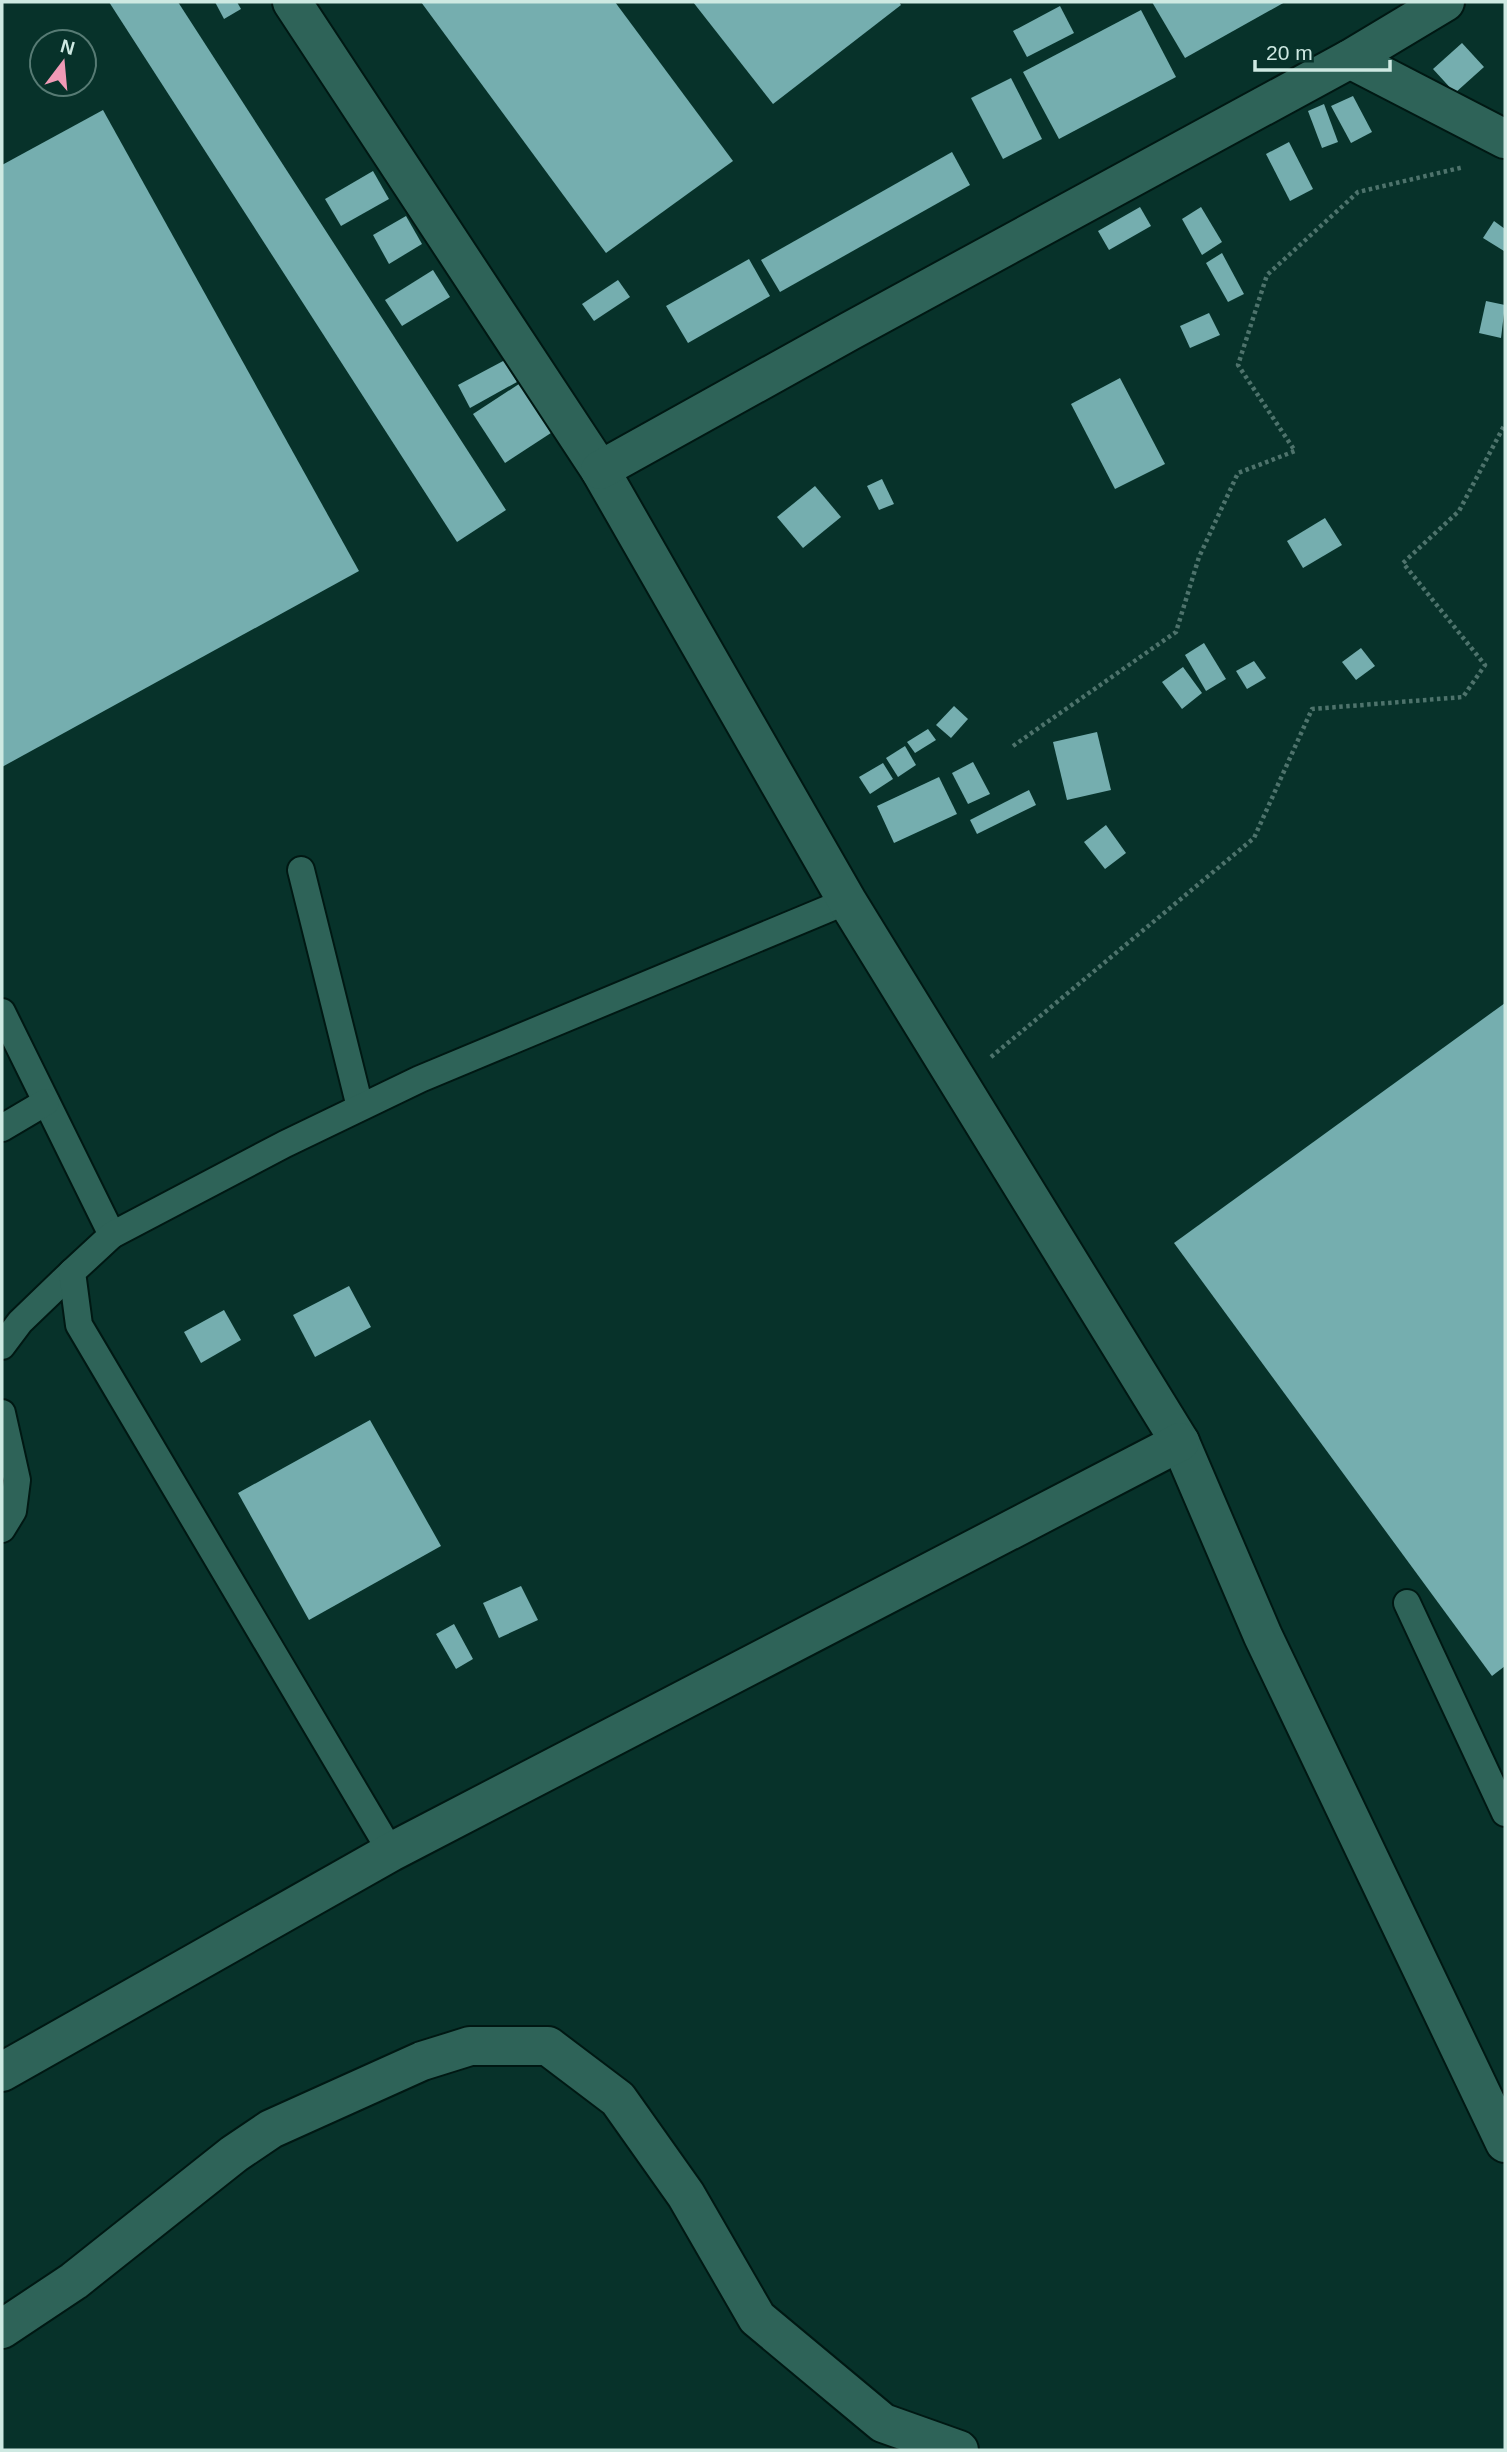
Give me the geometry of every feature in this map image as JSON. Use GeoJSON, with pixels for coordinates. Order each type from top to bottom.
{"type":"FeatureCollection","features":[{"type":"Feature","properties":{"kind":"street"},"geometry":{"type":"LineString","coordinates":[[292,2],[600,470],[847,901],[1180,1442],[1263,1636],[1505,2143]]}},
{"type":"Feature","properties":{"kind":"street"},"geometry":{"type":"LineString","coordinates":[[600,470],[1350,59],[1445,2]]}},
{"type":"Feature","properties":{"kind":"street"},"geometry":{"type":"LineString","coordinates":[[1350,59],[1505,139]]}},
{"type":"Feature","properties":{"kind":"street"},"geometry":{"type":"LineString","coordinates":[[2,2072],[391,1852],[1180,1442]]}},
{"type":"Feature","properties":{"kind":"street"},"geometry":{"type":"LineString","coordinates":[[2,2329],[74,2281],[234,2154],[271,2129],[422,2061],[470,2046],[548,2046],[618,2099],[686,2195],[757,2318],[883,2423],[960,2450]]}},
{"type":"Feature","properties":{"kind":"lane"},"geometry":{"type":"LineString","coordinates":[[301,870],[360,1107]]}},
{"type":"Feature","properties":{"kind":"lane"},"geometry":{"type":"LineString","coordinates":[[2,1346],[20,1322],[112,1235],[360,1107],[420,1079],[847,901]]}},
{"type":"Feature","properties":{"kind":"lane"},"geometry":{"type":"LineString","coordinates":[[2,1012],[112,1235]]}},
{"type":"Feature","properties":{"kind":"lane"},"geometry":{"type":"LineString","coordinates":[[2,1128],[46,1102]]}},
{"type":"Feature","properties":{"kind":"lane"},"geometry":{"type":"LineString","coordinates":[[72,1272],[79,1325],[391,1852]]}},
{"type":"Feature","properties":{"kind":"lane"},"geometry":{"type":"LineString","coordinates":[[2,1413],[17,1479],[13,1511],[2,1529]]}},
{"type":"Feature","properties":{"kind":"lane"},"geometry":{"type":"LineString","coordinates":[[1407,1602],[1505,1814]]}},
{"type":"Feature","properties":{"kind":"path"},"geometry":{"type":"LineString","coordinates":[[1013,746],[1177,632],[1199,557],[1238,473],[1295,451],[1238,365],[1267,275],[1358,192],[1465,167]]}},
{"type":"Feature","properties":{"kind":"path"},"geometry":{"type":"LineString","coordinates":[[958,1084],[1254,838],[1312,709],[1463,697],[1485,665],[1403,563],[1459,511],[1505,424]]}},
{"type":"Feature","properties":{"kind":"building"},"geometry":{"type":"Polygon","coordinates":[[[109,2],[178,2],[506,510],[457,542],[109,2]]]}},
{"type":"Feature","properties":{"kind":"building"},"geometry":{"type":"Polygon","coordinates":[[[215,2],[237,2],[241,9],[224,19],[215,2]]]}},
{"type":"Feature","properties":{"kind":"building"},"geometry":{"type":"Polygon","coordinates":[[[421,2],[615,2],[733,161],[606,253],[421,2]]]}},
{"type":"Feature","properties":{"kind":"building"},"geometry":{"type":"Polygon","coordinates":[[[693,2],[899,2],[901,5],[773,104],[693,2]]]}},
{"type":"Feature","properties":{"kind":"building"},"geometry":{"type":"Polygon","coordinates":[[[1152,2],[1285,2],[1185,58],[1152,2]]]}},
{"type":"Feature","properties":{"kind":"building"},"geometry":{"type":"Polygon","coordinates":[[[1060,6],[1074,33],[1027,57],[1013,31],[1060,6]]]}},
{"type":"Feature","properties":{"kind":"building"},"geometry":{"type":"Polygon","coordinates":[[[1141,10],[1176,77],[1059,139],[1023,72],[1141,10]]]}},
{"type":"Feature","properties":{"kind":"building"},"geometry":{"type":"Polygon","coordinates":[[[1462,43],[1484,67],[1455,93],[1433,69],[1462,43]]]}},
{"type":"Feature","properties":{"kind":"building"},"geometry":{"type":"Polygon","coordinates":[[[1011,78],[1042,139],[1003,159],[971,98],[1011,78]]]}},
{"type":"Feature","properties":{"kind":"building"},"geometry":{"type":"Polygon","coordinates":[[[1353,96],[1372,132],[1351,143],[1331,106],[1353,96]]]}},
{"type":"Feature","properties":{"kind":"building"},"geometry":{"type":"Polygon","coordinates":[[[1324,104],[1338,142],[1322,148],[1308,111],[1324,104]]]}},
{"type":"Feature","properties":{"kind":"building"},"geometry":{"type":"Polygon","coordinates":[[[103,110],[359,571],[2,767],[2,165],[103,110]]]}},
{"type":"Feature","properties":{"kind":"building"},"geometry":{"type":"Polygon","coordinates":[[[1289,142],[1313,189],[1290,201],[1266,154],[1289,142]]]}},
{"type":"Feature","properties":{"kind":"building"},"geometry":{"type":"Polygon","coordinates":[[[952,152],[970,185],[780,292],[761,260],[952,152]]]}},
{"type":"Feature","properties":{"kind":"building"},"geometry":{"type":"Polygon","coordinates":[[[373,171],[389,199],[341,226],[325,199],[373,171]]]}},
{"type":"Feature","properties":{"kind":"building"},"geometry":{"type":"Polygon","coordinates":[[[1140,207],[1151,226],[1109,250],[1098,231],[1140,207]]]}},
{"type":"Feature","properties":{"kind":"building"},"geometry":{"type":"Polygon","coordinates":[[[1201,207],[1222,242],[1202,255],[1182,219],[1201,207]]]}},
{"type":"Feature","properties":{"kind":"building"},"geometry":{"type":"Polygon","coordinates":[[[406,216],[422,244],[389,264],[373,235],[406,216]]]}},
{"type":"Feature","properties":{"kind":"building"},"geometry":{"type":"Polygon","coordinates":[[[1494,221],[1505,229],[1504,251],[1483,238],[1494,221]]]}},
{"type":"Feature","properties":{"kind":"building"},"geometry":{"type":"Polygon","coordinates":[[[1222,253],[1244,294],[1228,302],[1206,263],[1222,253]]]}},
{"type":"Feature","properties":{"kind":"building"},"geometry":{"type":"Polygon","coordinates":[[[749,259],[770,296],[688,343],[666,306],[749,259]]]}},
{"type":"Feature","properties":{"kind":"building"},"geometry":{"type":"Polygon","coordinates":[[[433,270],[450,297],[402,326],[385,300],[433,270]]]}},
{"type":"Feature","properties":{"kind":"building"},"geometry":{"type":"Polygon","coordinates":[[[618,280],[630,297],[594,321],[582,304],[618,280]]]}},
{"type":"Feature","properties":{"kind":"building"},"geometry":{"type":"Polygon","coordinates":[[[1486,301],[1505,305],[1501,338],[1479,333],[1486,301]]]}},
{"type":"Feature","properties":{"kind":"building"},"geometry":{"type":"Polygon","coordinates":[[[1209,313],[1220,335],[1190,348],[1180,326],[1209,313]]]}},
{"type":"Feature","properties":{"kind":"building"},"geometry":{"type":"Polygon","coordinates":[[[505,360],[517,382],[470,408],[458,385],[505,360]]]}},
{"type":"Feature","properties":{"kind":"building"},"geometry":{"type":"Polygon","coordinates":[[[1120,378],[1165,464],[1115,489],[1071,404],[1120,378]]]}},
{"type":"Feature","properties":{"kind":"building"},"geometry":{"type":"Polygon","coordinates":[[[522,382],[554,431],[505,463],[473,414],[522,382]]]}},
{"type":"Feature","properties":{"kind":"building"},"geometry":{"type":"Polygon","coordinates":[[[882,479],[894,504],[879,510],[867,486],[882,479]]]}},
{"type":"Feature","properties":{"kind":"building"},"geometry":{"type":"Polygon","coordinates":[[[815,486],[841,517],[803,548],[777,517],[815,486]]]}},
{"type":"Feature","properties":{"kind":"building"},"geometry":{"type":"Polygon","coordinates":[[[1325,518],[1342,545],[1303,568],[1287,541],[1325,518]]]}},
{"type":"Feature","properties":{"kind":"building"},"geometry":{"type":"Polygon","coordinates":[[[1204,643],[1226,679],[1206,691],[1185,655],[1204,643]]]}},
{"type":"Feature","properties":{"kind":"building"},"geometry":{"type":"Polygon","coordinates":[[[1361,648],[1375,666],[1356,680],[1342,662],[1361,648]]]}},
{"type":"Feature","properties":{"kind":"building"},"geometry":{"type":"Polygon","coordinates":[[[1254,661],[1266,678],[1247,689],[1236,671],[1254,661]]]}},
{"type":"Feature","properties":{"kind":"building"},"geometry":{"type":"Polygon","coordinates":[[[1183,667],[1202,693],[1182,709],[1162,682],[1183,667]]]}},
{"type":"Feature","properties":{"kind":"building"},"geometry":{"type":"Polygon","coordinates":[[[954,706],[968,719],[951,738],[936,725],[954,706]]]}},
{"type":"Feature","properties":{"kind":"building"},"geometry":{"type":"Polygon","coordinates":[[[928,729],[936,740],[915,753],[907,742],[928,729]]]}},
{"type":"Feature","properties":{"kind":"building"},"geometry":{"type":"Polygon","coordinates":[[[1097,732],[1111,790],[1067,800],[1053,742],[1097,732]]]}},
{"type":"Feature","properties":{"kind":"building"},"geometry":{"type":"Polygon","coordinates":[[[905,746],[916,765],[898,777],[886,758],[905,746]]]}},
{"type":"Feature","properties":{"kind":"building"},"geometry":{"type":"Polygon","coordinates":[[[973,762],[990,794],[968,804],[952,773],[973,762]]]}},
{"type":"Feature","properties":{"kind":"building"},"geometry":{"type":"Polygon","coordinates":[[[883,763],[893,779],[870,794],[859,777],[883,763]]]}},
{"type":"Feature","properties":{"kind":"building"},"geometry":{"type":"Polygon","coordinates":[[[939,777],[957,814],[894,843],[877,806],[939,777]]]}},
{"type":"Feature","properties":{"kind":"building"},"geometry":{"type":"Polygon","coordinates":[[[1029,790],[1036,805],[977,834],[970,820],[1029,790]]]}},
{"type":"Feature","properties":{"kind":"building"},"geometry":{"type":"Polygon","coordinates":[[[1106,825],[1126,853],[1105,869],[1084,842],[1106,825]]]}},
{"type":"Feature","properties":{"kind":"building"},"geometry":{"type":"Polygon","coordinates":[[[1505,1003],[1505,1666],[1492,1676],[1174,1243],[1505,1003]]]}},
{"type":"Feature","properties":{"kind":"building"},"geometry":{"type":"Polygon","coordinates":[[[349,1286],[371,1327],[315,1357],[293,1315],[349,1286]]]}},
{"type":"Feature","properties":{"kind":"building"},"geometry":{"type":"Polygon","coordinates":[[[224,1310],[241,1340],[201,1363],[184,1332],[224,1310]]]}},
{"type":"Feature","properties":{"kind":"building"},"geometry":{"type":"Polygon","coordinates":[[[370,1420],[441,1546],[309,1620],[238,1493],[370,1420]]]}},
{"type":"Feature","properties":{"kind":"building"},"geometry":{"type":"Polygon","coordinates":[[[521,1586],[538,1620],[499,1638],[483,1603],[521,1586]]]}},
{"type":"Feature","properties":{"kind":"building"},"geometry":{"type":"Polygon","coordinates":[[[454,1624],[473,1659],[456,1669],[436,1634],[454,1624]]]}}]}
